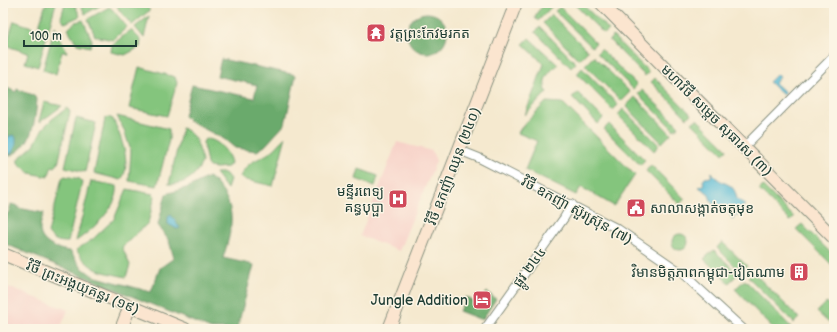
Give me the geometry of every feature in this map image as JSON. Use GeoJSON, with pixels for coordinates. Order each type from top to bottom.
{"type":"FeatureCollection","features":[{"type":"Feature","properties":{"kind":"street","name":"វិថី ឧកញ៉ា ឈុន (២៤០)"},"geometry":{"type":"LineString","coordinates":[[389,329],[516,3]]}},
{"type":"Feature","properties":{"kind":"street","name":"មហាវិថី សម្តេច សុធារស (៣)"},"geometry":{"type":"LineString","coordinates":[[605,5],[834,238]]}},
{"type":"Feature","properties":{"kind":"street"},"geometry":{"type":"LineString","coordinates":[[744,147],[834,56]]}},
{"type":"Feature","properties":{"kind":"street","name":"វិថី ឧកញ៉ា ស៊ួរស៊្រុន (៧)"},"geometry":{"type":"LineString","coordinates":[[459,150],[572,204],[618,228],[682,273],[743,329]]}},
{"type":"Feature","properties":{"kind":"street","name":"ផ្លូវ ២៤៤"},"geometry":{"type":"LineString","coordinates":[[485,329],[564,218],[572,204]]}},
{"type":"Feature","properties":{"kind":"street","name":"វិថី ព្រះអង្គយុគន្ធរ (១៩)"},"geometry":{"type":"LineString","coordinates":[[3,254],[185,329]]}},
{"type":"Feature","properties":{"kind":"street"},"geometry":{"type":"LineString","coordinates":[[121,329],[130,306]]}},
{"type":"Feature","properties":{"kind":"shaded area","name":"មន្ទីរពេទ្យ គន្ធបុប្ផា"},"geometry":{"type":"Polygon","coordinates":[[[397,142],[432,151],[436,161],[399,251],[360,236],[397,142]]]}},
{"type":"Feature","properties":{"kind":"shaded area"},"geometry":{"type":"Polygon","coordinates":[[[5,286],[68,310],[60,329],[3,329],[3,291],[5,286]]]}},
{"type":"Feature","properties":{"kind":"green space"},"geometry":{"type":"Polygon","coordinates":[[[46,3],[56,3],[38,67],[25,63],[28,53],[10,47],[7,43],[14,21],[38,29],[46,3]]]}},
{"type":"Feature","properties":{"kind":"green space"},"geometry":{"type":"Polygon","coordinates":[[[65,3],[74,3],[80,16],[65,23],[61,18],[65,3]]]}},
{"type":"Feature","properties":{"kind":"green space"},"geometry":{"type":"Polygon","coordinates":[[[80,3],[105,3],[85,14],[80,3]]]}},
{"type":"Feature","properties":{"kind":"green space"},"geometry":{"type":"Polygon","coordinates":[[[116,3],[143,3],[150,10],[132,25],[119,10],[116,3]]]}},
{"type":"Feature","properties":{"kind":"green space"},"geometry":{"type":"Polygon","coordinates":[[[546,3],[555,3],[538,21],[535,18],[538,11],[546,3]]]}},
{"type":"Feature","properties":{"kind":"green space"},"geometry":{"type":"Polygon","coordinates":[[[573,3],[581,3],[609,30],[604,34],[573,3]]]}},
{"type":"Feature","properties":{"kind":"green space"},"geometry":{"type":"Polygon","coordinates":[[[109,7],[127,27],[113,40],[95,36],[88,19],[109,7]]]}},
{"type":"Feature","properties":{"kind":"green space"},"geometry":{"type":"Polygon","coordinates":[[[560,7],[596,43],[592,47],[555,11],[560,7]]]}},
{"type":"Feature","properties":{"kind":"green space"},"geometry":{"type":"Polygon","coordinates":[[[431,13],[438,16],[444,22],[447,33],[446,41],[438,50],[431,53],[423,53],[416,50],[408,41],[407,29],[410,22],[419,14],[431,13]]]}},
{"type":"Feature","properties":{"kind":"green space"},"geometry":{"type":"Polygon","coordinates":[[[552,15],[588,51],[579,60],[543,23],[552,15]]]}},
{"type":"Feature","properties":{"kind":"green space"},"geometry":{"type":"Polygon","coordinates":[[[149,16],[144,38],[135,27],[149,16]]]}},
{"type":"Feature","properties":{"kind":"green space"},"geometry":{"type":"Polygon","coordinates":[[[83,20],[92,40],[90,47],[77,44],[68,29],[76,22],[83,20]]]}},
{"type":"Feature","properties":{"kind":"green space"},"geometry":{"type":"Polygon","coordinates":[[[55,26],[67,52],[62,52],[56,74],[43,70],[55,26]]]}},
{"type":"Feature","properties":{"kind":"green space"},"geometry":{"type":"Polygon","coordinates":[[[540,27],[576,63],[571,68],[535,32],[540,27]]]}},
{"type":"Feature","properties":{"kind":"green space"},"geometry":{"type":"Polygon","coordinates":[[[131,30],[141,40],[140,47],[125,55],[111,52],[112,45],[131,30]]]}},
{"type":"Feature","properties":{"kind":"green space"},"geometry":{"type":"Polygon","coordinates":[[[613,36],[649,72],[645,76],[609,40],[613,36]]]}},
{"type":"Feature","properties":{"kind":"green space"},"geometry":{"type":"Polygon","coordinates":[[[529,38],[558,65],[546,77],[545,88],[547,92],[525,115],[544,64],[523,44],[529,38]]]}},
{"type":"Feature","properties":{"kind":"green space"},"geometry":{"type":"Polygon","coordinates":[[[601,49],[637,85],[633,89],[597,53],[601,49]]]}},
{"type":"Feature","properties":{"kind":"green space"},"geometry":{"type":"Polygon","coordinates":[[[594,56],[630,92],[621,101],[585,65],[594,56]]]}},
{"type":"Feature","properties":{"kind":"green space"},"geometry":{"type":"Polygon","coordinates":[[[221,59],[296,75],[285,124],[265,146],[257,151],[235,148],[224,139],[189,121],[184,116],[192,85],[254,98],[257,85],[217,76],[221,59]]]}},
{"type":"Feature","properties":{"kind":"green space"},"geometry":{"type":"Polygon","coordinates":[[[139,67],[175,77],[177,83],[167,116],[129,108],[139,67]]]}},
{"type":"Feature","properties":{"kind":"green space"},"geometry":{"type":"Polygon","coordinates":[[[582,68],[618,105],[613,110],[577,74],[582,68]]]}},
{"type":"Feature","properties":{"kind":"green space"},"geometry":{"type":"Polygon","coordinates":[[[655,78],[691,114],[687,118],[651,82],[655,78]]]}},
{"type":"Feature","properties":{"kind":"green space"},"geometry":{"type":"Polygon","coordinates":[[[3,86],[16,92],[17,89],[33,95],[37,99],[33,127],[26,143],[13,154],[3,158],[3,153],[11,154],[10,136],[3,141],[3,86]]]}},
{"type":"Feature","properties":{"kind":"green space"},"geometry":{"type":"Polygon","coordinates":[[[642,90],[679,126],[674,130],[638,94],[642,90]]]}},
{"type":"Feature","properties":{"kind":"green space"},"geometry":{"type":"Polygon","coordinates":[[[578,93],[603,118],[598,124],[572,97],[578,93]]]}},
{"type":"Feature","properties":{"kind":"green space"},"geometry":{"type":"Polygon","coordinates":[[[635,97],[671,134],[662,143],[626,106],[635,97]]]}},
{"type":"Feature","properties":{"kind":"green space"},"geometry":{"type":"Polygon","coordinates":[[[44,102],[62,106],[40,122],[39,121],[44,102]]]}},
{"type":"Feature","properties":{"kind":"green space"},"geometry":{"type":"Polygon","coordinates":[[[546,102],[563,103],[635,175],[614,206],[581,187],[576,195],[525,170],[537,141],[518,133],[546,102]]]}},
{"type":"Feature","properties":{"kind":"green space"},"geometry":{"type":"Polygon","coordinates":[[[67,108],[70,112],[58,164],[55,167],[52,166],[48,177],[30,173],[18,163],[18,159],[34,145],[43,128],[67,108]]]}},
{"type":"Feature","properties":{"kind":"green space"},"geometry":{"type":"Polygon","coordinates":[[[623,109],[659,145],[654,151],[618,115],[623,109]]]}},
{"type":"Feature","properties":{"kind":"green space"},"geometry":{"type":"Polygon","coordinates":[[[117,116],[169,129],[169,140],[157,186],[129,181],[131,151],[124,130],[117,116]]]}},
{"type":"Feature","properties":{"kind":"green space"},"geometry":{"type":"Polygon","coordinates":[[[108,117],[113,119],[119,133],[126,158],[126,166],[121,180],[94,173],[105,119],[108,117]]]}},
{"type":"Feature","properties":{"kind":"green space"},"geometry":{"type":"Polygon","coordinates":[[[76,118],[96,123],[85,172],[65,167],[76,118]]]}},
{"type":"Feature","properties":{"kind":"green space"},"geometry":{"type":"Polygon","coordinates":[[[697,119],[727,149],[723,154],[692,123],[697,119]]]}},
{"type":"Feature","properties":{"kind":"green space"},"geometry":{"type":"Polygon","coordinates":[[[609,124],[645,160],[640,165],[604,129],[609,124]]]}},
{"type":"Feature","properties":{"kind":"green space"},"geometry":{"type":"Polygon","coordinates":[[[182,128],[194,138],[198,146],[202,162],[197,171],[189,179],[180,183],[169,184],[182,128]]]}},
{"type":"Feature","properties":{"kind":"green space"},"geometry":{"type":"Polygon","coordinates":[[[286,136],[273,186],[242,179],[240,177],[249,164],[272,151],[286,136]]]}},
{"type":"Feature","properties":{"kind":"green space"},"geometry":{"type":"Polygon","coordinates":[[[205,139],[214,141],[222,146],[230,159],[231,163],[228,167],[209,167],[207,164],[203,142],[205,139]]]}},
{"type":"Feature","properties":{"kind":"green space"},"geometry":{"type":"Polygon","coordinates":[[[651,165],[685,199],[679,204],[646,171],[651,165]]]}},
{"type":"Feature","properties":{"kind":"green space"},"geometry":{"type":"Polygon","coordinates":[[[359,169],[378,176],[375,186],[356,179],[359,169]]]}},
{"type":"Feature","properties":{"kind":"green space"},"geometry":{"type":"Polygon","coordinates":[[[215,173],[225,173],[230,179],[227,189],[215,173]]]}},
{"type":"Feature","properties":{"kind":"green space"},"geometry":{"type":"Polygon","coordinates":[[[65,176],[80,179],[82,183],[68,242],[62,242],[52,238],[48,233],[62,178],[65,176]]]}},
{"type":"Feature","properties":{"kind":"green space"},"geometry":{"type":"Polygon","coordinates":[[[208,177],[216,183],[225,196],[231,213],[230,230],[223,258],[254,265],[237,329],[211,329],[3,243],[3,216],[4,213],[8,214],[11,204],[18,206],[18,208],[44,213],[40,226],[41,233],[46,242],[50,245],[70,251],[81,267],[93,276],[151,292],[160,268],[174,258],[169,241],[158,225],[166,194],[189,187],[208,177]]]}},
{"type":"Feature","properties":{"kind":"green space"},"geometry":{"type":"Polygon","coordinates":[[[91,181],[117,186],[117,194],[114,202],[103,217],[76,241],[91,181]]]}},
{"type":"Feature","properties":{"kind":"green space"},"geometry":{"type":"Polygon","coordinates":[[[763,186],[794,217],[790,221],[759,190],[763,186]]]}},
{"type":"Feature","properties":{"kind":"green space"},"geometry":{"type":"Polygon","coordinates":[[[127,189],[153,194],[155,196],[148,223],[122,247],[130,265],[126,277],[103,272],[92,267],[76,250],[93,239],[114,219],[127,189]]]}},
{"type":"Feature","properties":{"kind":"green space"},"geometry":{"type":"Polygon","coordinates":[[[802,224],[834,256],[834,267],[796,229],[802,224]]]}},
{"type":"Feature","properties":{"kind":"green space"},"geometry":{"type":"Polygon","coordinates":[[[677,234],[683,234],[688,239],[686,248],[683,250],[677,250],[672,245],[672,239],[677,234]]]}},
{"type":"Feature","properties":{"kind":"green space"},"geometry":{"type":"Polygon","coordinates":[[[722,242],[747,266],[741,272],[717,248],[722,242]]]}},
{"type":"Feature","properties":{"kind":"green space"},"geometry":{"type":"Polygon","coordinates":[[[714,250],[738,274],[729,283],[704,259],[714,250]]]}},
{"type":"Feature","properties":{"kind":"green space"},"geometry":{"type":"Polygon","coordinates":[[[753,272],[799,318],[794,323],[748,277],[753,272]]]}},
{"type":"Feature","properties":{"kind":"green space"},"geometry":{"type":"Polygon","coordinates":[[[745,280],[791,327],[789,329],[774,329],[735,289],[745,280]]]}},
{"type":"Feature","properties":{"kind":"green space"},"geometry":{"type":"Polygon","coordinates":[[[487,292],[496,299],[482,320],[459,311],[466,297],[476,303],[487,292]]]}},
{"type":"Feature","properties":{"kind":"green space"},"geometry":{"type":"Polygon","coordinates":[[[827,302],[833,308],[830,313],[833,319],[829,323],[817,312],[827,302]]]}},
{"type":"Feature","properties":{"kind":"water"},"geometry":{"type":"Polygon","coordinates":[[[777,74],[780,77],[775,83],[786,93],[783,95],[769,82],[777,74]]]}},
{"type":"Feature","properties":{"kind":"water"},"geometry":{"type":"Polygon","coordinates":[[[14,135],[16,138],[16,146],[11,154],[3,153],[3,141],[14,135]]]}},
{"type":"Feature","properties":{"kind":"water"},"geometry":{"type":"Polygon","coordinates":[[[712,172],[715,177],[733,188],[737,199],[746,205],[742,207],[741,213],[738,216],[734,215],[733,220],[727,210],[714,207],[708,193],[699,187],[704,185],[703,181],[705,178],[711,177],[712,172]]]}},
{"type":"Feature","properties":{"kind":"water"},"geometry":{"type":"Polygon","coordinates":[[[171,215],[180,228],[177,229],[168,224],[168,217],[171,215]]]}},
{"type":"Feature","properties":{"kind":"place","name":"វត្តព្រះកែវមរកត"},"geometry":{"type":"Point","coordinates":[376,33]}},
{"type":"Feature","properties":{"kind":"place","name":"មន្ទីរពេទ្យ គន្ធបុប្ផា"},"geometry":{"type":"Point","coordinates":[398,199]}},
{"type":"Feature","properties":{"kind":"place","name":"សាលាសង្កាត់ចតុមុខ"},"geometry":{"type":"Point","coordinates":[636,208]}},
{"type":"Feature","properties":{"kind":"place","name":"វិមានមិត្តភាពកម្ពុជា-វៀតណាម"},"geometry":{"type":"Point","coordinates":[799,272]}},
{"type":"Feature","properties":{"kind":"place","name":"Jungle Addition"},"geometry":{"type":"Point","coordinates":[482,300]}}]}
